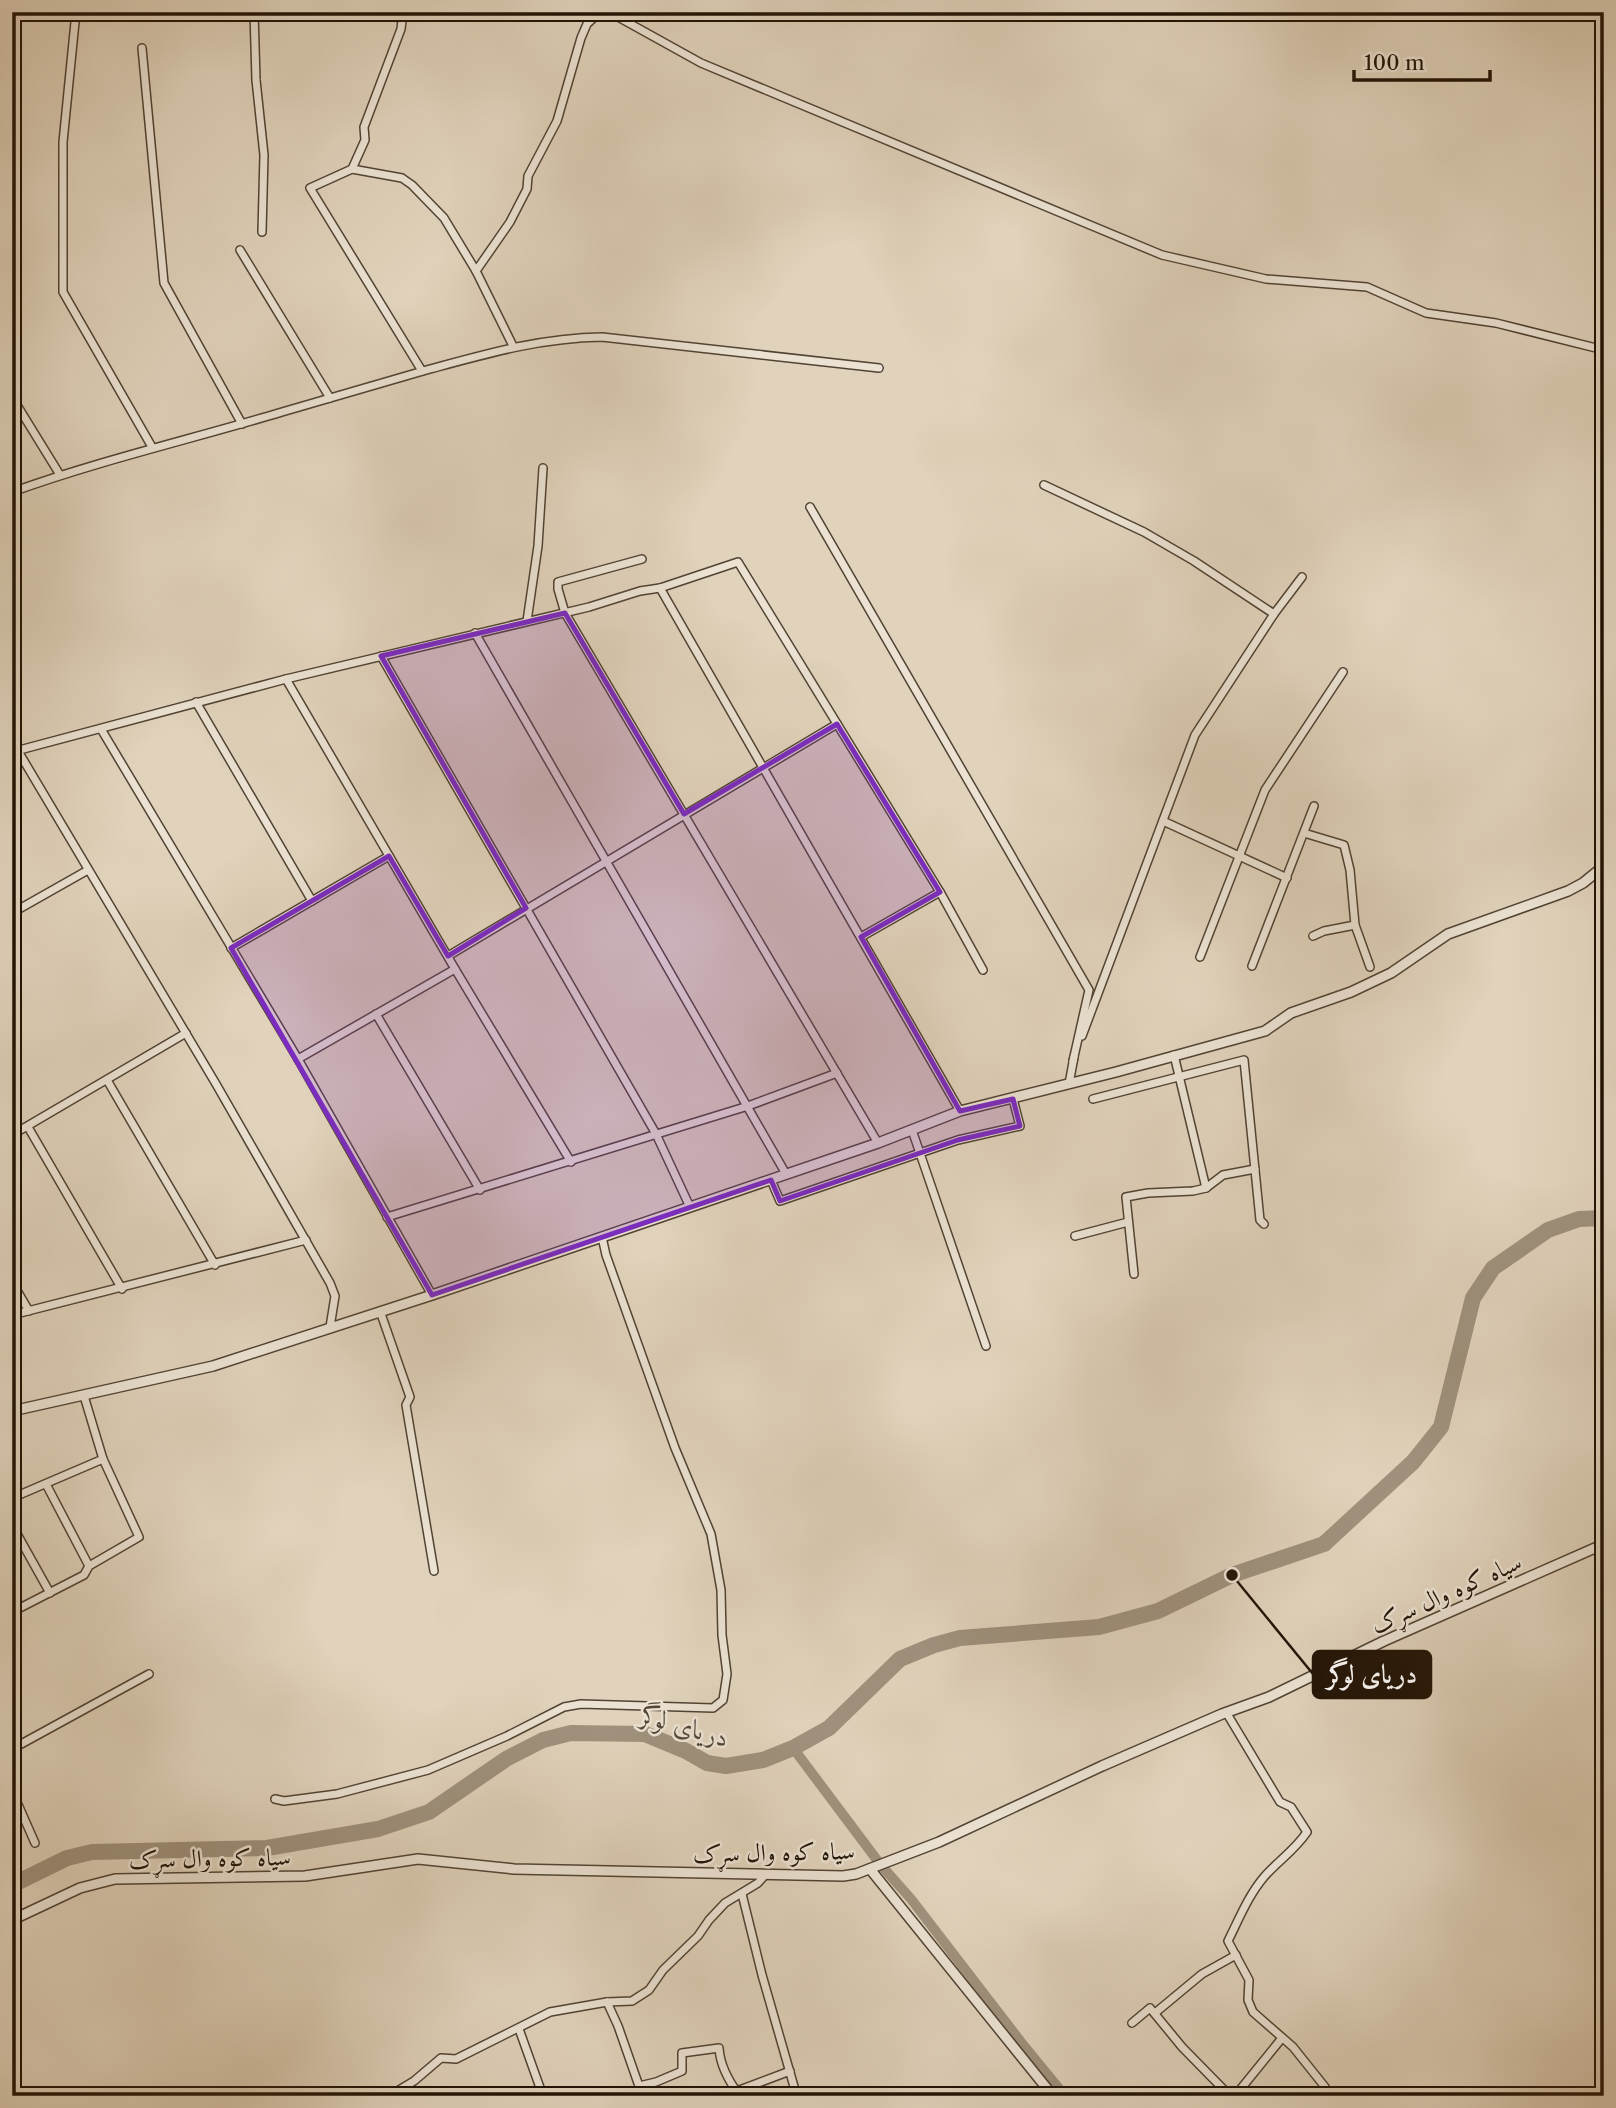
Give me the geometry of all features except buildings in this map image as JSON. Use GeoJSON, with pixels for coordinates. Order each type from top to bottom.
{"type":"FeatureCollection","features":[{"type":"Feature","properties":{"kind":"street"},"geometry":{"type":"LineString","coordinates":[[76,12],[63,142],[63,292],[152,447]]}},
{"type":"Feature","properties":{"kind":"street"},"geometry":{"type":"LineString","coordinates":[[254,12],[256,80],[264,155],[262,232]]}},
{"type":"Feature","properties":{"kind":"street"},"geometry":{"type":"LineString","coordinates":[[352,169],[365,140],[364,127],[401,29],[402,21],[398,17],[383,12]]}},
{"type":"Feature","properties":{"kind":"street"},"geometry":{"type":"LineString","coordinates":[[476,271],[510,222],[527,189],[528,176],[557,121],[581,38],[587,24],[600,12]]}},
{"type":"Feature","properties":{"kind":"street"},"geometry":{"type":"LineString","coordinates":[[609,12],[702,63],[1162,255],[1266,279],[1367,287],[1426,313],[1496,323],[1604,350]]}},
{"type":"Feature","properties":{"kind":"street"},"geometry":{"type":"LineString","coordinates":[[142,48],[164,283],[242,424]]}},
{"type":"Feature","properties":{"kind":"street"},"geometry":{"type":"LineString","coordinates":[[422,371],[310,188],[352,169],[402,178],[412,185],[444,218],[476,271],[513,346]]}},
{"type":"Feature","properties":{"kind":"street"},"geometry":{"type":"LineString","coordinates":[[240,250],[330,398]]}},
{"type":"Feature","properties":{"kind":"street"},"geometry":{"type":"LineString","coordinates":[[12,492],[152,447],[242,424],[422,371],[513,346],[567,337],[602,337],[879,368]]}},
{"type":"Feature","properties":{"kind":"street"},"geometry":{"type":"LineString","coordinates":[[12,397],[60,475]]}},
{"type":"Feature","properties":{"kind":"street"},"geometry":{"type":"LineString","coordinates":[[527,621],[538,546],[543,468]]}},
{"type":"Feature","properties":{"kind":"street"},"geometry":{"type":"LineString","coordinates":[[1045,485],[1144,532],[1194,561],[1274,614]]}},
{"type":"Feature","properties":{"kind":"street"},"geometry":{"type":"LineString","coordinates":[[810,507],[1088,990],[1069,1084]]}},
{"type":"Feature","properties":{"kind":"street"},"geometry":{"type":"LineString","coordinates":[[642,559],[558,582],[565,613],[878,1143]]}},
{"type":"Feature","properties":{"kind":"street"},"geometry":{"type":"LineString","coordinates":[[330,1327],[335,1296],[331,1283],[186,1033],[15,752],[286,679],[565,613],[640,591],[660,588],[738,562],[940,892],[983,970]]}},
{"type":"Feature","properties":{"kind":"street"},"geometry":{"type":"LineString","coordinates":[[1073,1061],[1195,736],[1274,614],[1302,577]]}},
{"type":"Feature","properties":{"kind":"street"},"geometry":{"type":"LineString","coordinates":[[660,588],[960,1111]]}},
{"type":"Feature","properties":{"kind":"street"},"geometry":{"type":"LineString","coordinates":[[475,633],[786,1174]]}},
{"type":"Feature","properties":{"kind":"street"},"geometry":{"type":"LineString","coordinates":[[381,656],[656,1134],[690,1207]]}},
{"type":"Feature","properties":{"kind":"street"},"geometry":{"type":"LineString","coordinates":[[1200,957],[1265,790],[1343,672]]}},
{"type":"Feature","properties":{"kind":"street"},"geometry":{"type":"LineString","coordinates":[[286,679],[571,1163]]}},
{"type":"Feature","properties":{"kind":"street"},"geometry":{"type":"LineString","coordinates":[[196,702],[312,901]]}},
{"type":"Feature","properties":{"kind":"street"},"geometry":{"type":"LineString","coordinates":[[448,956],[837,724]]}},
{"type":"Feature","properties":{"kind":"street"},"geometry":{"type":"LineString","coordinates":[[100,729],[298,1059],[432,1295]]}},
{"type":"Feature","properties":{"kind":"street"},"geometry":{"type":"LineString","coordinates":[[1252,967],[1314,806]]}},
{"type":"Feature","properties":{"kind":"street"},"geometry":{"type":"LineString","coordinates":[[1163,821],[1287,878]]}},
{"type":"Feature","properties":{"kind":"street"},"geometry":{"type":"LineString","coordinates":[[1304,833],[1344,845],[1350,870],[1355,925],[1370,967]]}},
{"type":"Feature","properties":{"kind":"street"},"geometry":{"type":"LineString","coordinates":[[231,948],[389,856]]}},
{"type":"Feature","properties":{"kind":"street"},"geometry":{"type":"LineString","coordinates":[[12,1411],[194,1371],[330,1327],[381,1314],[432,1295],[603,1241],[690,1207],[878,1143],[960,1111],[1265,1031],[1291,1013],[1351,992],[1391,973],[1448,934],[1568,891],[1604,866]]}},
{"type":"Feature","properties":{"kind":"street"},"geometry":{"type":"LineString","coordinates":[[12,913],[88,870]]}},
{"type":"Feature","properties":{"kind":"street"},"geometry":{"type":"LineString","coordinates":[[861,937],[940,892]]}},
{"type":"Feature","properties":{"kind":"street"},"geometry":{"type":"LineString","coordinates":[[1313,936],[1355,925]]}},
{"type":"Feature","properties":{"kind":"street"},"geometry":{"type":"LineString","coordinates":[[298,1059],[455,969]]}},
{"type":"Feature","properties":{"kind":"street"},"geometry":{"type":"LineString","coordinates":[[376,1014],[481,1190]]}},
{"type":"Feature","properties":{"kind":"street"},"geometry":{"type":"LineString","coordinates":[[12,1135],[186,1033]]}},
{"type":"Feature","properties":{"kind":"street"},"geometry":{"type":"LineString","coordinates":[[1174,1055],[1206,1188]]}},
{"type":"Feature","properties":{"kind":"street"},"geometry":{"type":"LineString","coordinates":[[1093,1099],[1244,1060],[1260,1220],[1264,1224]]}},
{"type":"Feature","properties":{"kind":"street"},"geometry":{"type":"LineString","coordinates":[[387,1217],[571,1163],[748,1106],[837,1073]]}},
{"type":"Feature","properties":{"kind":"street"},"geometry":{"type":"LineString","coordinates":[[107,1080],[215,1265]]}},
{"type":"Feature","properties":{"kind":"street"},"geometry":{"type":"LineString","coordinates":[[771,1180],[780,1201],[958,1140],[1020,1126],[1013,1099]]}},
{"type":"Feature","properties":{"kind":"street"},"geometry":{"type":"LineString","coordinates":[[28,1126],[122,1289]]}},
{"type":"Feature","properties":{"kind":"street"},"geometry":{"type":"LineString","coordinates":[[912,1130],[986,1346]]}},
{"type":"Feature","properties":{"kind":"street"},"geometry":{"type":"LineString","coordinates":[[1134,1274],[1126,1197],[1206,1188],[1223,1175],[1255,1169]]}},
{"type":"Feature","properties":{"kind":"street"},"geometry":{"type":"LineString","coordinates":[[1075,1236],[1128,1222]]}},
{"type":"Feature","properties":{"kind":"street"},"geometry":{"type":"LineString","coordinates":[[12,1315],[306,1240]]}},
{"type":"Feature","properties":{"kind":"street"},"geometry":{"type":"LineString","coordinates":[[275,1799],[284,1801],[337,1794],[428,1770],[507,1736],[564,1707],[607,1703],[637,1707],[713,1708],[723,1700],[727,1674],[722,1635],[722,1590],[711,1534],[675,1448],[603,1241]]}},
{"type":"Feature","properties":{"kind":"street"},"geometry":{"type":"LineString","coordinates":[[12,1282],[29,1311]]}},
{"type":"Feature","properties":{"kind":"street"},"geometry":{"type":"LineString","coordinates":[[381,1314],[410,1397],[406,1405],[434,1571]]}},
{"type":"Feature","properties":{"kind":"street"},"geometry":{"type":"LineString","coordinates":[[12,1612],[84,1575],[89,1566],[139,1537],[103,1459],[84,1396]]}},
{"type":"Feature","properties":{"kind":"street"},"geometry":{"type":"LineString","coordinates":[[12,1498],[103,1459]]}},
{"type":"Feature","properties":{"kind":"street"},"geometry":{"type":"LineString","coordinates":[[46,1484],[89,1566]]}},
{"type":"Feature","properties":{"kind":"street"},"geometry":{"type":"LineString","coordinates":[[12,1525],[50,1593]]}},
{"type":"Feature","properties":{"kind":"street","name":"سیاه کوه وال سړک"},"geometry":{"type":"LineString","coordinates":[[12,1920],[80,1888],[115,1879],[305,1876],[418,1859],[514,1869],[842,1876],[872,1868],[939,1842],[1102,1766],[1227,1712],[1269,1697],[1397,1635],[1604,1544]]}},
{"type":"Feature","properties":{"kind":"street"},"geometry":{"type":"LineString","coordinates":[[12,1749],[149,1674]]}},
{"type":"Feature","properties":{"kind":"street"},"geometry":{"type":"LineString","coordinates":[[1227,1712],[1280,1802],[1290,1807],[1307,1832],[1296,1847],[1264,1878],[1246,1903],[1228,1941],[1250,1980],[1248,2000],[1254,2012],[1293,2047],[1329,2096]]}},
{"type":"Feature","properties":{"kind":"street"},"geometry":{"type":"LineString","coordinates":[[12,1791],[35,1843]]}},
{"type":"Feature","properties":{"kind":"street"},"geometry":{"type":"LineString","coordinates":[[872,1868],[1053,2096]]}},
{"type":"Feature","properties":{"kind":"street"},"geometry":{"type":"LineString","coordinates":[[389,2096],[414,2081],[441,2058],[456,2059],[550,2012],[632,2001],[649,1990],[663,1970],[698,1936],[725,1903],[758,1883],[766,1873]]}},
{"type":"Feature","properties":{"kind":"street"},"geometry":{"type":"LineString","coordinates":[[742,1894],[795,2090]]}},
{"type":"Feature","properties":{"kind":"street"},"geometry":{"type":"LineString","coordinates":[[1154,2013],[1202,1974],[1236,1955]]}},
{"type":"Feature","properties":{"kind":"street"},"geometry":{"type":"LineString","coordinates":[[607,2003],[639,2085],[656,2082],[682,2071],[682,2053],[719,2048],[720,2057],[738,2094],[790,2071]]}},
{"type":"Feature","properties":{"kind":"street"},"geometry":{"type":"LineString","coordinates":[[1132,2023],[1150,2008],[1182,2047],[1232,2096],[1282,2038]]}},
{"type":"Feature","properties":{"kind":"street"},"geometry":{"type":"LineString","coordinates":[[519,2029],[543,2096]]}},
{"type":"Feature","properties":{"kind":"highlighted area"},"geometry":{"type":"Polygon","coordinates":[[[565,613],[684,814],[837,724],[940,892],[861,937],[960,1111],[1013,1099],[1020,1126],[958,1140],[780,1201],[771,1180],[432,1295],[231,948],[389,856],[448,956],[526,908],[381,656],[565,613]]]}},
{"type":"Feature","properties":{"kind":"waterway","name":"دریای لوگر"},"geometry":{"type":"LineString","coordinates":[[12,1885],[67,1858],[92,1852],[267,1848],[378,1829],[429,1812],[506,1759],[543,1740],[571,1733],[645,1734],[707,1763],[726,1766],[763,1760],[793,1748],[829,1728],[900,1659],[934,1645],[960,1638],[1099,1627],[1158,1611],[1232,1575],[1324,1544],[1413,1462],[1441,1427],[1473,1298],[1493,1268],[1548,1230],[1579,1219],[1604,1218]]}},
{"type":"Feature","properties":{"kind":"waterway"},"geometry":{"type":"LineString","coordinates":[[793,1748],[880,1864],[911,1899],[1065,2096]]}},
{"type":"Feature","properties":{"kind":"place","name":"دریای لوگر"},"geometry":{"type":"Point","coordinates":[1232,1575]}}]}
